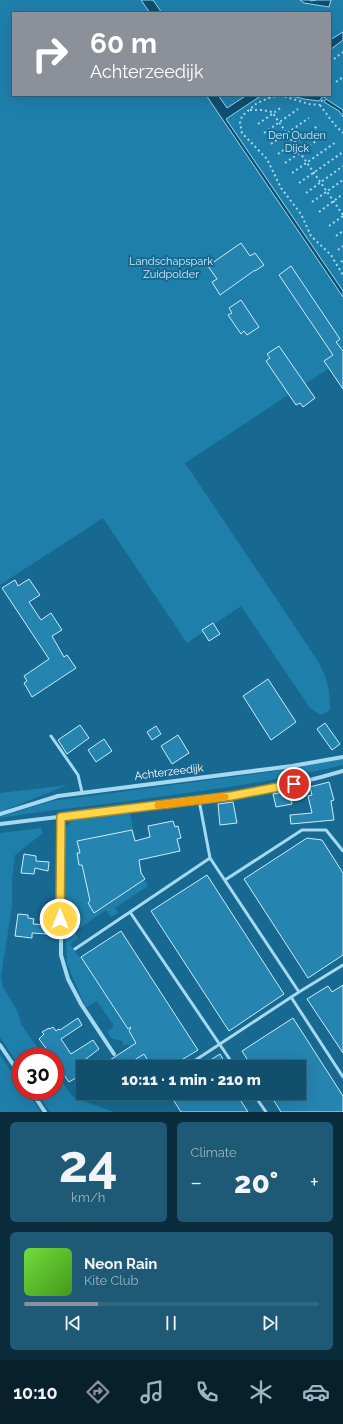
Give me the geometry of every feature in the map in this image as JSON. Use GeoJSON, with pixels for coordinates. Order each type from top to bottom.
{"type":"FeatureCollection","features":[{"type":"Feature","properties":{"kind":"street","name":"Achterzeedijk"},"geometry":{"type":"LineString","coordinates":[[0,814],[58,796],[82,792],[292,766],[343,757]]}},
{"type":"Feature","properties":{"kind":"street"},"geometry":{"type":"LineString","coordinates":[[0,824],[199,800],[267,790],[306,782],[343,771]]}},
{"type":"Feature","properties":{"kind":"street"},"geometry":{"type":"LineString","coordinates":[[61,817],[61,955],[68,980],[81,1004],[114,1054]]}},
{"type":"Feature","properties":{"kind":"street"},"geometry":{"type":"LineString","coordinates":[[0,1045],[12,1063]]}},
{"type":"Feature","properties":{"kind":"street"},"geometry":{"type":"LineString","coordinates":[[37,1100],[45,1112]]}},
{"type":"Feature","properties":{"kind":"lane"},"geometry":{"type":"LineString","coordinates":[[51,736],[78,775],[82,792]]}},
{"type":"Feature","properties":{"kind":"lane"},"geometry":{"type":"LineString","coordinates":[[199,800],[210,858],[300,992]]}},
{"type":"Feature","properties":{"kind":"lane"},"geometry":{"type":"LineString","coordinates":[[225,880],[302,830],[326,830],[343,851]]}},
{"type":"Feature","properties":{"kind":"lane"},"geometry":{"type":"LineString","coordinates":[[75,949],[210,858]]}},
{"type":"Feature","properties":{"kind":"lane"},"geometry":{"type":"LineString","coordinates":[[130,912],[230,1060]]}},
{"type":"Feature","properties":{"kind":"lane"},"geometry":{"type":"LineString","coordinates":[[196,1060],[291,997],[343,965]]}},
{"type":"Feature","properties":{"kind":"lane"},"geometry":{"type":"LineString","coordinates":[[291,997],[343,1077]]}},
{"type":"Feature","properties":{"kind":"lane"},"geometry":{"type":"LineString","coordinates":[[258,1100],[266,1112]]}},
{"type":"Feature","properties":{"kind":"path"},"geometry":{"type":"LineString","coordinates":[[331,61],[343,52]]}},
{"type":"Feature","properties":{"kind":"path"},"geometry":{"type":"LineString","coordinates":[[336,82],[343,77]]}},
{"type":"Feature","properties":{"kind":"path"},"geometry":{"type":"LineString","coordinates":[[276,96],[257,103],[242,116],[240,123],[242,133],[267,159],[281,188],[301,214],[311,236],[331,255],[343,275]]}},
{"type":"Feature","properties":{"kind":"path"},"geometry":{"type":"LineString","coordinates":[[283,96],[309,104],[321,104]]}},
{"type":"Feature","properties":{"kind":"path"},"geometry":{"type":"LineString","coordinates":[[321,104],[326,96]]}},
{"type":"Feature","properties":{"kind":"path"},"geometry":{"type":"LineString","coordinates":[[321,104],[334,124],[343,133]]}},
{"type":"Feature","properties":{"kind":"path"},"geometry":{"type":"LineString","coordinates":[[258,124],[282,107]]}},
{"type":"Feature","properties":{"kind":"path"},"geometry":{"type":"LineString","coordinates":[[264,133],[298,109]]}},
{"type":"Feature","properties":{"kind":"path"},"geometry":{"type":"LineString","coordinates":[[249,110],[272,112],[321,182],[343,215],[329,226]]}},
{"type":"Feature","properties":{"kind":"path"},"geometry":{"type":"LineString","coordinates":[[271,144],[309,118]]}},
{"type":"Feature","properties":{"kind":"path"},"geometry":{"type":"LineString","coordinates":[[278,154],[319,125]]}},
{"type":"Feature","properties":{"kind":"path"},"geometry":{"type":"LineString","coordinates":[[285,163],[326,134]]}},
{"type":"Feature","properties":{"kind":"path"},"geometry":{"type":"LineString","coordinates":[[292,173],[336,142]]}},
{"type":"Feature","properties":{"kind":"path"},"geometry":{"type":"LineString","coordinates":[[299,184],[343,152]]}},
{"type":"Feature","properties":{"kind":"path"},"geometry":{"type":"LineString","coordinates":[[306,193],[343,166]]}},
{"type":"Feature","properties":{"kind":"path"},"geometry":{"type":"LineString","coordinates":[[312,202],[343,180]]}},
{"type":"Feature","properties":{"kind":"path"},"geometry":{"type":"LineString","coordinates":[[319,212],[343,194]]}},
{"type":"Feature","properties":{"kind":"path"},"geometry":{"type":"LineString","coordinates":[[336,236],[343,232]]}},
{"type":"Feature","properties":{"kind":"path"},"geometry":{"type":"LineString","coordinates":[[338,250],[343,246]]}},
{"type":"Feature","properties":{"kind":"green space","name":"Landschapspark Zuidpolder"},"geometry":{"type":"Polygon","coordinates":[[[0,0],[343,0],[343,359],[185,463],[318,661],[328,685],[330,710],[321,715],[310,708],[241,606],[187,643],[103,518],[0,585],[0,0]]]}},
{"type":"Feature","properties":{"kind":"green space"},"geometry":{"type":"Polygon","coordinates":[[[343,758],[343,765],[258,782],[0,818],[52,801],[270,772],[343,758]]]}},
{"type":"Feature","properties":{"kind":"green space"},"geometry":{"type":"Polygon","coordinates":[[[68,785],[0,812],[0,793],[68,785]]]}},
{"type":"Feature","properties":{"kind":"green space"},"geometry":{"type":"Polygon","coordinates":[[[126,813],[130,814],[143,878],[148,886],[115,908],[118,913],[111,917],[106,910],[74,932],[78,938],[70,944],[79,957],[81,957],[147,1060],[138,1060],[128,1044],[124,1046],[122,1041],[111,1038],[107,1032],[114,1026],[97,1001],[87,1007],[85,1006],[67,964],[62,834],[71,820],[126,813]]]}},
{"type":"Feature","properties":{"kind":"green space"},"geometry":{"type":"Polygon","coordinates":[[[41,828],[43,833],[15,855],[12,879],[12,906],[1,976],[3,987],[18,1012],[21,1024],[38,1048],[12,1048],[12,1055],[0,1037],[0,833],[41,828]]]}},
{"type":"Feature","properties":{"kind":"green space"},"geometry":{"type":"Polygon","coordinates":[[[0,1055],[12,1072],[12,1100],[32,1100],[41,1112],[0,1112],[0,1055]]]}},
{"type":"Feature","properties":{"kind":"green space"},"geometry":{"type":"Polygon","coordinates":[[[64,1084],[76,1100],[81,1100],[114,1112],[50,1112],[42,1100],[64,1100],[64,1084]]]}},
{"type":"Feature","properties":{"kind":"shaded area"},"geometry":{"type":"Polygon","coordinates":[[[141,0],[153,0],[161,12],[149,12],[141,0]]]}},
{"type":"Feature","properties":{"kind":"shaded area"},"geometry":{"type":"Polygon","coordinates":[[[300,0],[331,0],[329,7],[304,3],[300,0]]]}},
{"type":"Feature","properties":{"kind":"shaded area"},"geometry":{"type":"Polygon","coordinates":[[[343,32],[343,40],[331,49],[331,39],[343,32]]]}},
{"type":"Feature","properties":{"kind":"shaded area"},"geometry":{"type":"Polygon","coordinates":[[[207,96],[219,96],[227,108],[245,96],[260,96],[226,119],[343,291],[343,297],[207,96]]]}},
{"type":"Feature","properties":{"kind":"shaded area"},"geometry":{"type":"Polygon","coordinates":[[[292,96],[323,96],[319,101],[292,96]]]}},
{"type":"Feature","properties":{"kind":"shaded area"},"geometry":{"type":"Polygon","coordinates":[[[326,99],[343,110],[343,117],[339,111],[324,102],[326,99]]]}},
{"type":"Feature","properties":{"kind":"building"},"geometry":{"type":"Polygon","coordinates":[[[241,243],[250,256],[255,253],[264,265],[220,295],[212,282],[217,279],[208,266],[241,243]]]}},
{"type":"Feature","properties":{"kind":"building"},"geometry":{"type":"Polygon","coordinates":[[[291,266],[340,339],[336,342],[343,351],[343,389],[324,361],[333,355],[279,275],[291,266]]]}},
{"type":"Feature","properties":{"kind":"building"},"geometry":{"type":"Polygon","coordinates":[[[241,300],[259,327],[247,335],[244,331],[241,334],[228,315],[232,313],[229,308],[241,300]]]}},
{"type":"Feature","properties":{"kind":"building"},"geometry":{"type":"Polygon","coordinates":[[[279,346],[315,398],[303,407],[300,403],[296,405],[266,361],[270,358],[267,354],[279,346]]]}},
{"type":"Feature","properties":{"kind":"building"},"geometry":{"type":"Polygon","coordinates":[[[29,579],[40,595],[29,602],[41,620],[51,613],[62,630],[52,636],[64,657],[67,655],[76,668],[32,697],[24,683],[27,681],[24,676],[49,659],[2,588],[15,580],[18,586],[29,579]]]}},
{"type":"Feature","properties":{"kind":"building"},"geometry":{"type":"Polygon","coordinates":[[[213,623],[220,634],[209,641],[202,630],[213,623]]]}},
{"type":"Feature","properties":{"kind":"building"},"geometry":{"type":"Polygon","coordinates":[[[268,679],[296,722],[271,740],[243,696],[268,679]]]}},
{"type":"Feature","properties":{"kind":"building"},"geometry":{"type":"Polygon","coordinates":[[[325,723],[340,744],[332,750],[317,729],[325,723]]]}},
{"type":"Feature","properties":{"kind":"building"},"geometry":{"type":"Polygon","coordinates":[[[80,725],[89,738],[67,754],[58,740],[80,725]]]}},
{"type":"Feature","properties":{"kind":"building"},"geometry":{"type":"Polygon","coordinates":[[[156,726],[161,734],[152,740],[147,732],[156,726]]]}},
{"type":"Feature","properties":{"kind":"building"},"geometry":{"type":"Polygon","coordinates":[[[178,735],[189,753],[172,764],[161,746],[178,735]]]}},
{"type":"Feature","properties":{"kind":"building"},"geometry":{"type":"Polygon","coordinates":[[[104,739],[112,751],[96,762],[88,750],[104,739]]]}},
{"type":"Feature","properties":{"kind":"building"},"geometry":{"type":"Polygon","coordinates":[[[329,782],[334,800],[331,801],[334,820],[291,824],[290,815],[312,813],[308,796],[312,795],[310,787],[329,782]]]}},
{"type":"Feature","properties":{"kind":"building"},"geometry":{"type":"Polygon","coordinates":[[[290,791],[292,804],[276,807],[273,794],[290,791]]]}},
{"type":"Feature","properties":{"kind":"building"},"geometry":{"type":"Polygon","coordinates":[[[233,802],[237,823],[220,825],[218,804],[233,802]]]}},
{"type":"Feature","properties":{"kind":"building"},"geometry":{"type":"Polygon","coordinates":[[[173,821],[175,827],[178,826],[181,838],[177,839],[180,851],[139,860],[141,873],[145,879],[94,913],[88,903],[90,901],[82,865],[79,865],[77,853],[80,853],[77,841],[132,830],[135,841],[150,837],[148,826],[173,821]]]}},
{"type":"Feature","properties":{"kind":"building"},"geometry":{"type":"Polygon","coordinates":[[[307,838],[322,840],[343,873],[343,955],[308,978],[244,879],[307,838]]]}},
{"type":"Feature","properties":{"kind":"building"},"geometry":{"type":"Polygon","coordinates":[[[24,854],[36,856],[36,861],[49,862],[48,871],[35,868],[34,874],[21,873],[24,854]]]}},
{"type":"Feature","properties":{"kind":"building"},"geometry":{"type":"Polygon","coordinates":[[[207,875],[284,994],[229,1031],[151,911],[207,875]]]}},
{"type":"Feature","properties":{"kind":"building"},"geometry":{"type":"Polygon","coordinates":[[[18,914],[28,915],[28,918],[34,919],[33,924],[49,925],[48,934],[32,933],[32,938],[15,936],[18,914]]]}},
{"type":"Feature","properties":{"kind":"building"},"geometry":{"type":"Polygon","coordinates":[[[121,931],[198,1050],[182,1060],[148,1060],[144,1054],[134,1060],[110,1060],[136,1043],[129,1031],[131,1027],[128,1029],[81,957],[121,931]]]}},
{"type":"Feature","properties":{"kind":"building"},"geometry":{"type":"Polygon","coordinates":[[[343,985],[343,1053],[307,999],[328,986],[332,992],[343,985]]]}},
{"type":"Feature","properties":{"kind":"building"},"geometry":{"type":"Polygon","coordinates":[[[78,1018],[82,1025],[61,1039],[71,1054],[93,1040],[99,1049],[85,1060],[76,1060],[76,1078],[69,1082],[64,1075],[64,1048],[46,1048],[39,1039],[44,1034],[42,1032],[49,1028],[50,1029],[53,1027],[56,1031],[59,1029],[60,1030],[78,1018]]]}},
{"type":"Feature","properties":{"kind":"building"},"geometry":{"type":"Polygon","coordinates":[[[293,1018],[343,1096],[343,1112],[281,1112],[273,1100],[306,1100],[306,1060],[248,1060],[242,1051],[293,1018]]]}},
{"type":"Feature","properties":{"kind":"building"},"geometry":{"type":"Polygon","coordinates":[[[220,1054],[223,1060],[210,1060],[220,1054]]]}},
{"type":"Feature","properties":{"kind":"building"},"geometry":{"type":"Polygon","coordinates":[[[173,1100],[240,1100],[248,1112],[181,1112],[173,1100]]]}},
{"type":"Feature","properties":{"kind":"slow traffic"},"geometry":{"type":"LineString","coordinates":[[158,805],[225,797]]}},
{"type":"Feature","properties":{"kind":"route"},"geometry":{"type":"LineString","coordinates":[[60,919],[61,817],[231,796],[294,784]]}},
{"type":"Feature","properties":{"kind":"park label","name":"Den Ouden Dijck"},"geometry":{"type":"Point","coordinates":[297,141]}}]}
